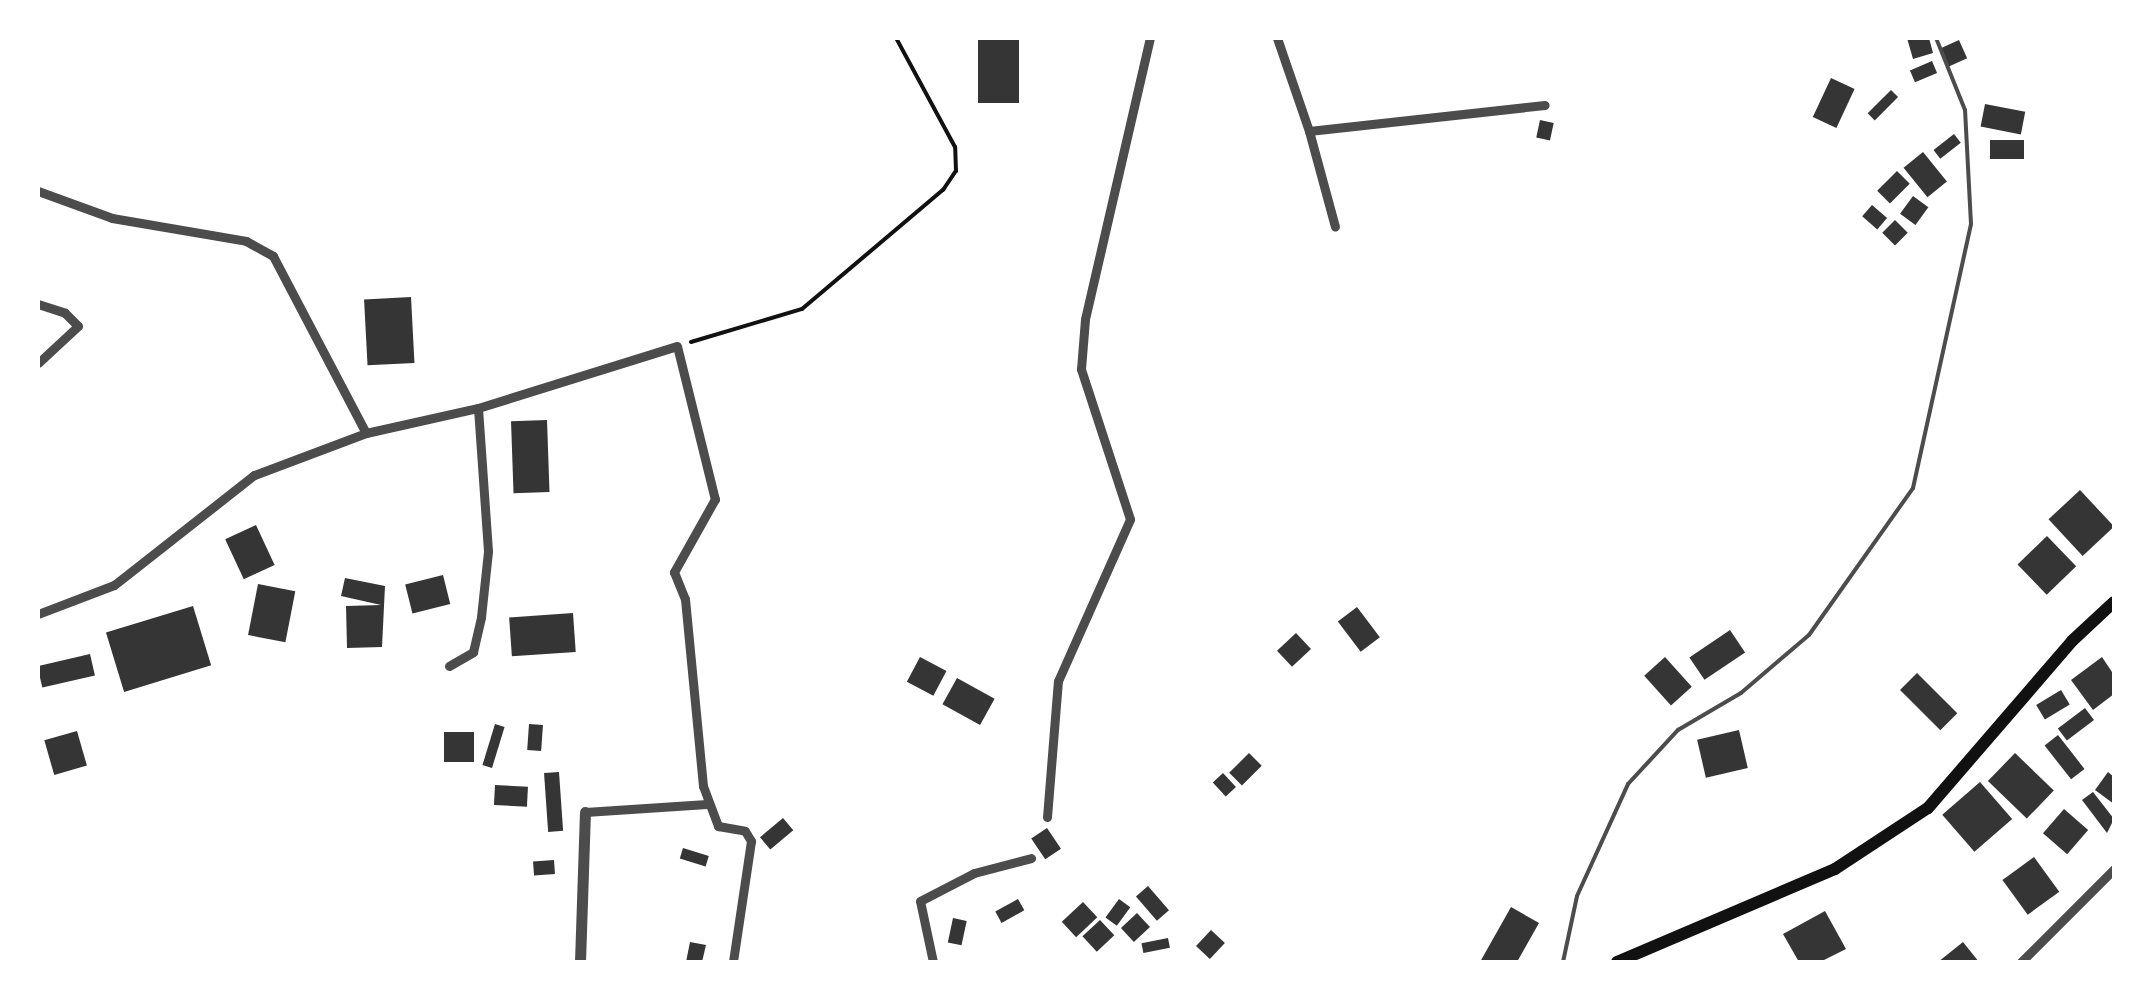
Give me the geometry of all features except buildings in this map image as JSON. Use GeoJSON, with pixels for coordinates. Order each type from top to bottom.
{"type":"FeatureCollection","features":[{"type":"Feature","properties":{"kind":"main road"},"geometry":{"type":"LineString","coordinates":[[1617,962],[1642,956],[1835,869],[1928,808],[2072,641],[2114,602]]}},
{"type":"Feature","properties":{"kind":"street"},"geometry":{"type":"LineString","coordinates":[[1047,817],[1058,681],[1130,519],[1080,369],[1085,318],[1150,38]]}},
{"type":"Feature","properties":{"kind":"street"},"geometry":{"type":"LineString","coordinates":[[1277,38],[1309,132],[1335,227]]}},
{"type":"Feature","properties":{"kind":"street"},"geometry":{"type":"LineString","coordinates":[[1309,132],[1545,105]]}},
{"type":"Feature","properties":{"kind":"street"},"geometry":{"type":"LineString","coordinates":[[38,191],[112,218],[246,241],[273,256],[366,433]]}},
{"type":"Feature","properties":{"kind":"street"},"geometry":{"type":"LineString","coordinates":[[38,304],[65,313],[78,326],[38,363]]}},
{"type":"Feature","properties":{"kind":"street"},"geometry":{"type":"LineString","coordinates":[[38,614],[114,584],[254,475],[366,433],[478,408],[677,346],[715,499],[674,572],[686,599],[708,804],[718,826],[745,832],[751,841],[733,962]]}},
{"type":"Feature","properties":{"kind":"street"},"geometry":{"type":"LineString","coordinates":[[449,666],[473,652],[482,618],[488,551],[478,408]]}},
{"type":"Feature","properties":{"kind":"street"},"geometry":{"type":"LineString","coordinates":[[580,962],[585,812],[708,804]]}},
{"type":"Feature","properties":{"kind":"street"},"geometry":{"type":"LineString","coordinates":[[933,962],[920,900],[974,873],[1031,858]]}},
{"type":"Feature","properties":{"kind":"street"},"geometry":{"type":"LineString","coordinates":[[2021,962],[2114,870]]}},
{"type":"Feature","properties":{"kind":"lane"},"geometry":{"type":"LineString","coordinates":[[1563,962],[1577,896],[1628,784],[1678,730],[1741,692],[1809,636],[1913,488],[1971,224],[1965,110],[1936,38]]}},
{"type":"Feature","properties":{"kind":"path"},"geometry":{"type":"LineString","coordinates":[[677,346],[802,309],[943,190],[956,171],[955,147],[896,38]]}}]}
